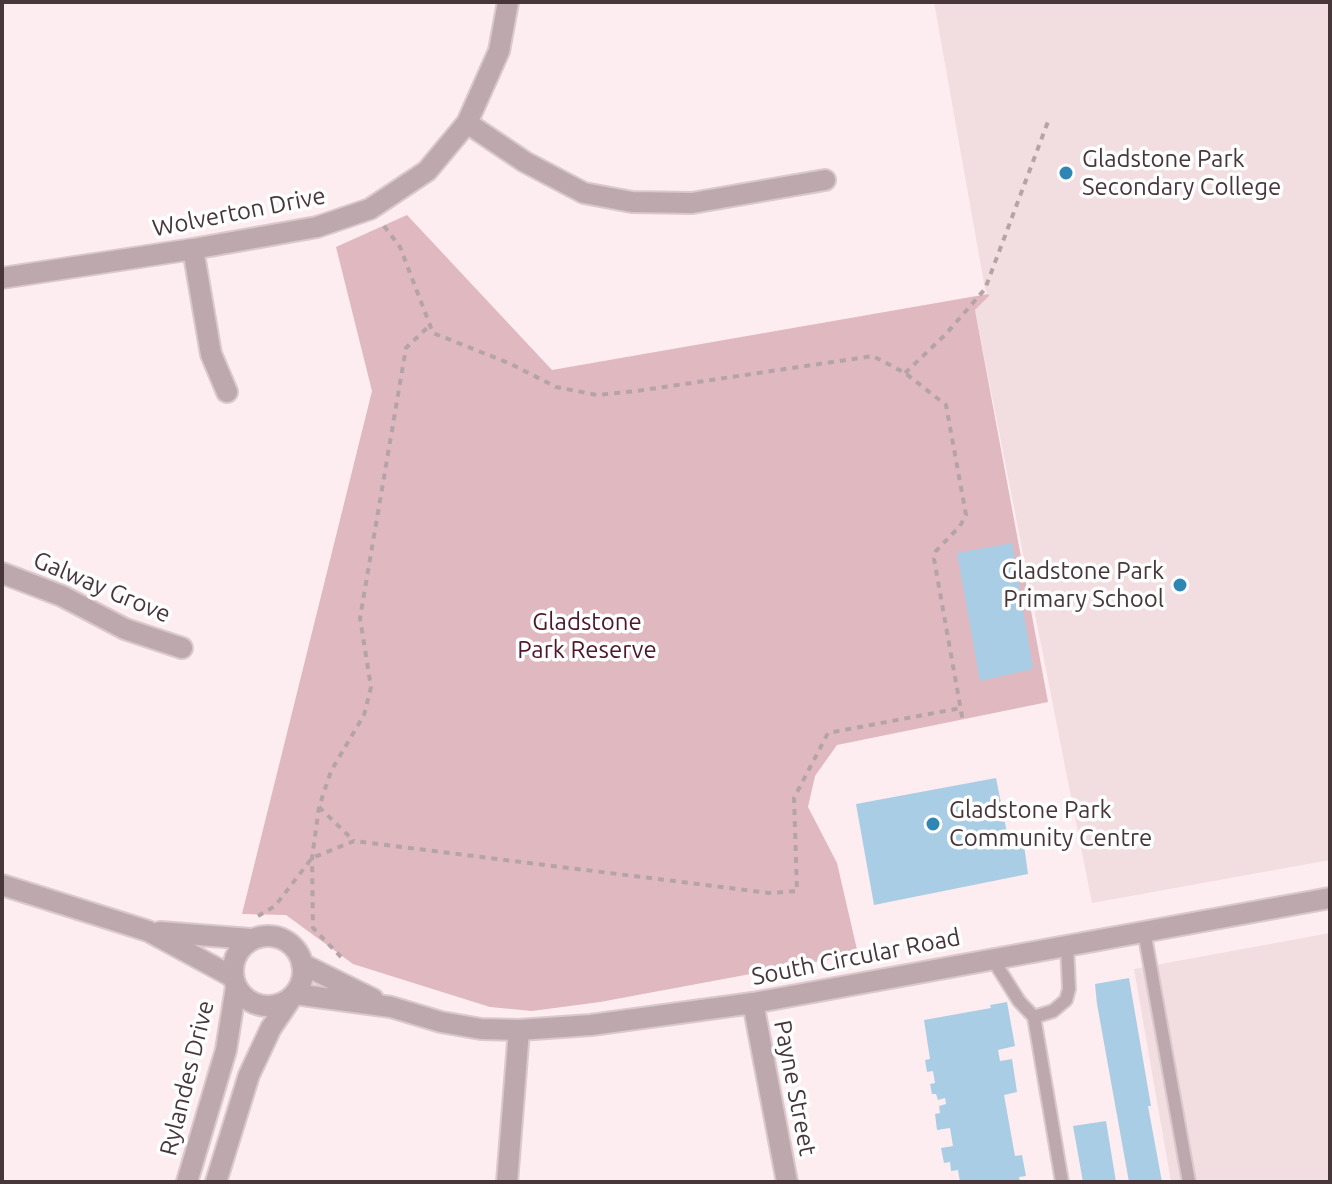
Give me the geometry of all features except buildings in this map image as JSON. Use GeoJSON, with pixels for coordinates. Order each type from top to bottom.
{"type":"FeatureCollection","features":[{"type":"Feature","properties":{"kind":"street","name":"Wolverton Drive"},"geometry":{"type":"LineString","coordinates":[[2,278],[317,227],[370,209],[427,171],[467,123],[499,51],[508,2]]}},
{"type":"Feature","properties":{"kind":"street"},"geometry":{"type":"LineString","coordinates":[[467,123],[525,162],[584,193],[632,202],[692,203],[825,180]]}},
{"type":"Feature","properties":{"kind":"street"},"geometry":{"type":"LineString","coordinates":[[193,249],[211,354],[227,392]]}},
{"type":"Feature","properties":{"kind":"street","name":"Galway Grove"},"geometry":{"type":"LineString","coordinates":[[2,573],[62,596],[125,629],[182,648]]}},
{"type":"Feature","properties":{"kind":"street"},"geometry":{"type":"LineString","coordinates":[[2,885],[148,931],[235,982],[252,1002],[262,1006],[272,1006],[293,995]]}},
{"type":"Feature","properties":{"kind":"street","name":"South Circular Road"},"geometry":{"type":"LineString","coordinates":[[302,964],[391,1007],[441,1022],[481,1029],[519,1030],[654,1017],[753,1003],[1330,898]]}},
{"type":"Feature","properties":{"kind":"street"},"geometry":{"type":"LineString","coordinates":[[148,931],[283,939],[299,954],[302,964],[300,985],[271,1028],[249,1075],[216,1182]]}},
{"type":"Feature","properties":{"kind":"street"},"geometry":{"type":"LineString","coordinates":[[235,982],[236,955],[251,939]]}},
{"type":"Feature","properties":{"kind":"street","name":"Rylandes Drive"},"geometry":{"type":"LineString","coordinates":[[187,1182],[226,1050],[235,982]]}},
{"type":"Feature","properties":{"kind":"street","name":"South Circular Road"},"geometry":{"type":"LineString","coordinates":[[293,995],[391,1007]]}},
{"type":"Feature","properties":{"kind":"street","name":"Payne Street"},"geometry":{"type":"LineString","coordinates":[[753,1003],[787,1182]]}},
{"type":"Feature","properties":{"kind":"street"},"geometry":{"type":"LineString","coordinates":[[507,1182],[519,1030]]}},
{"type":"Feature","properties":{"kind":"lane"},"geometry":{"type":"LineString","coordinates":[[1144,931],[1189,1182]]}},
{"type":"Feature","properties":{"kind":"lane"},"geometry":{"type":"LineString","coordinates":[[1034,1017],[1053,1011],[1066,1000],[1069,989],[1067,945]]}},
{"type":"Feature","properties":{"kind":"lane"},"geometry":{"type":"LineString","coordinates":[[992,958],[1019,1001],[1034,1017],[1062,1182]]}},
{"type":"Feature","properties":{"kind":"path"},"geometry":{"type":"LineString","coordinates":[[905,373],[945,335],[985,289],[1049,119]]}},
{"type":"Feature","properties":{"kind":"path"},"geometry":{"type":"LineString","coordinates":[[370,209],[400,247],[433,333],[511,364],[556,387],[597,395],[873,356],[905,373],[946,405],[966,515],[934,559],[963,722]]}},
{"type":"Feature","properties":{"kind":"path"},"geometry":{"type":"LineString","coordinates":[[341,957],[313,928],[312,858],[319,807],[331,771],[364,715],[371,687],[360,618],[362,603],[406,348],[430,325]]}},
{"type":"Feature","properties":{"kind":"path"},"geometry":{"type":"LineString","coordinates":[[258,916],[275,906],[312,858],[354,841],[769,893],[797,891],[794,798],[828,733],[961,708]]}},
{"type":"Feature","properties":{"kind":"path"},"geometry":{"type":"LineString","coordinates":[[319,807],[354,841]]}},
{"type":"Feature","properties":{"kind":"shaded area","name":"Gladstone Park Primary School"},"geometry":{"type":"Polygon","coordinates":[[[934,2],[1330,2],[1330,860],[1092,903],[975,310],[989,296],[985,289],[934,2]]]}},
{"type":"Feature","properties":{"kind":"shaded area"},"geometry":{"type":"Polygon","coordinates":[[[1330,933],[1330,1182],[1171,1182],[1134,969],[1330,933]]]}},
{"type":"Feature","properties":{"kind":"green space","name":"Gladstone Park Reserve"},"geometry":{"type":"Polygon","coordinates":[[[407,215],[552,370],[988,294],[975,310],[1048,702],[837,745],[815,776],[808,807],[837,863],[858,954],[600,1002],[532,1011],[490,1007],[353,964],[286,915],[242,914],[372,391],[336,247],[407,215]]]}},
{"type":"Feature","properties":{"kind":"place","name":"Gladstone Park Secondary College"},"geometry":{"type":"Point","coordinates":[1066,173]}},
{"type":"Feature","properties":{"kind":"place","name":"Gladstone Park Primary School"},"geometry":{"type":"Point","coordinates":[1180,585]}},
{"type":"Feature","properties":{"kind":"place","name":"Gladstone Park Community Centre"},"geometry":{"type":"Point","coordinates":[933,824]}}]}
